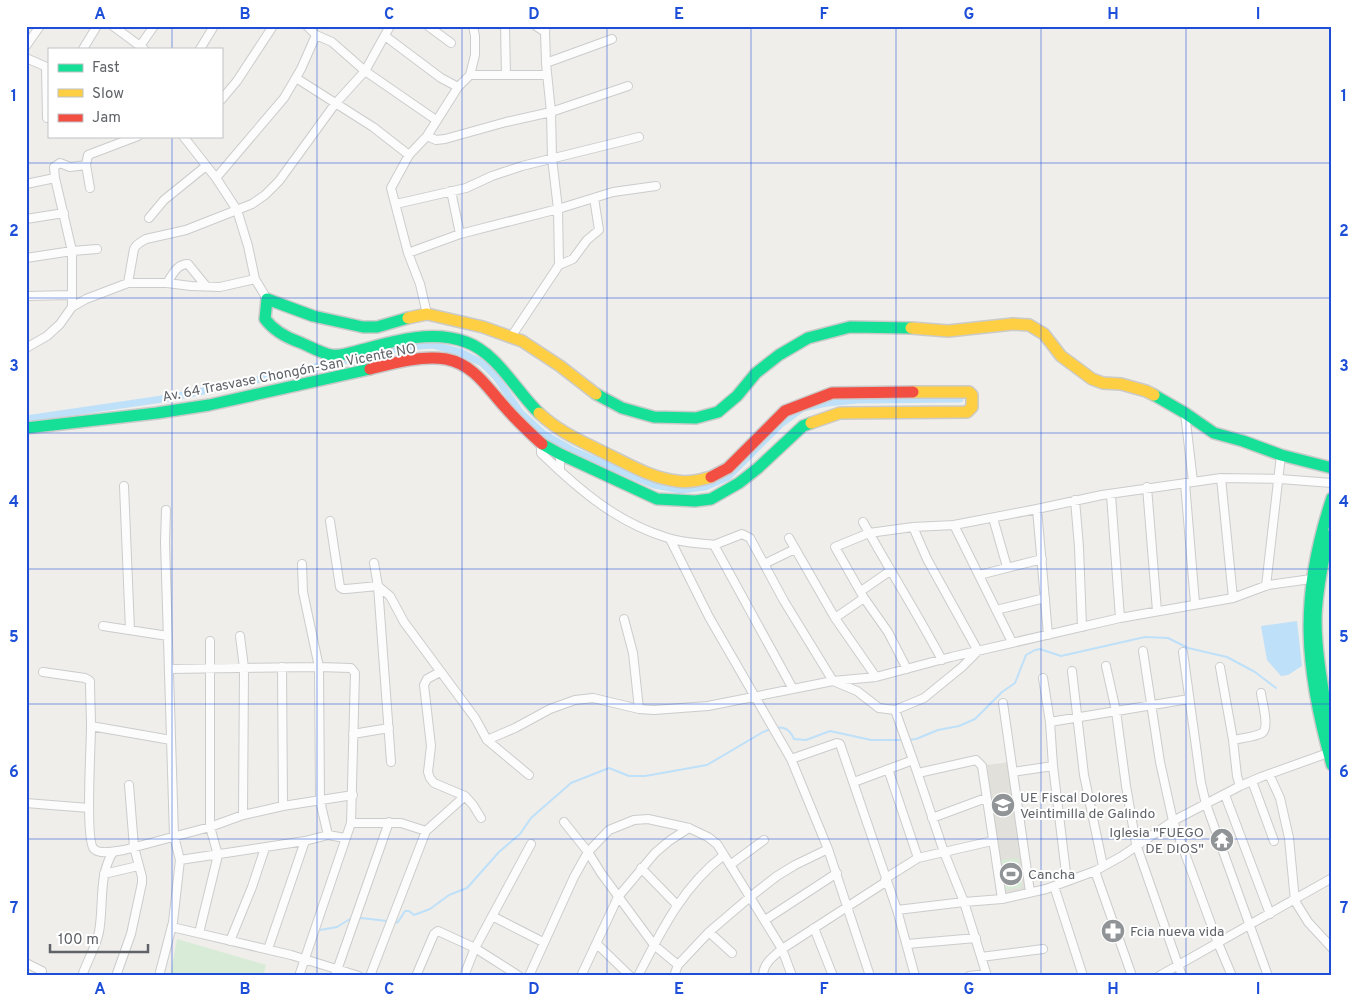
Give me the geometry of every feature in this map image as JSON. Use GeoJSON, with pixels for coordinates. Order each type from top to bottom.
{"type":"FeatureCollection","features":[{"type":"Feature","properties":{"kind":"street"},"geometry":{"type":"LineString","coordinates":[[26,46],[40,26]]}},
{"type":"Feature","properties":{"kind":"street"},"geometry":{"type":"LineString","coordinates":[[84,48],[97,26]]}},
{"type":"Feature","properties":{"kind":"street"},"geometry":{"type":"LineString","coordinates":[[113,26],[142,47],[154,26]]}},
{"type":"Feature","properties":{"kind":"street"},"geometry":{"type":"LineString","coordinates":[[201,48],[214,26]]}},
{"type":"Feature","properties":{"kind":"street"},"geometry":{"type":"LineString","coordinates":[[222,99],[237,81],[273,26]]}},
{"type":"Feature","properties":{"kind":"street"},"geometry":{"type":"LineString","coordinates":[[307,26],[316,35],[332,42],[365,71],[436,120]]}},
{"type":"Feature","properties":{"kind":"street"},"geometry":{"type":"LineString","coordinates":[[128,283],[134,249],[136,245],[146,238],[186,230],[252,204],[265,195],[279,181],[335,104],[365,71],[390,26]]}},
{"type":"Feature","properties":{"kind":"street"},"geometry":{"type":"LineString","coordinates":[[428,26],[452,43]]}},
{"type":"Feature","properties":{"kind":"street"},"geometry":{"type":"LineString","coordinates":[[427,314],[420,284],[408,252],[391,188],[409,155],[428,136],[436,120],[458,87],[470,74],[476,55],[473,26]]}},
{"type":"Feature","properties":{"kind":"street"},"geometry":{"type":"LineString","coordinates":[[506,26],[506,75]]}},
{"type":"Feature","properties":{"kind":"street"},"geometry":{"type":"LineString","coordinates":[[536,26],[546,29],[546,63],[551,112],[552,158],[558,209],[559,265]]}},
{"type":"Feature","properties":{"kind":"street"},"geometry":{"type":"LineString","coordinates":[[216,178],[284,98],[296,78],[316,35]]}},
{"type":"Feature","properties":{"kind":"street"},"geometry":{"type":"LineString","coordinates":[[385,36],[441,78],[458,87]]}},
{"type":"Feature","properties":{"kind":"street"},"geometry":{"type":"LineString","coordinates":[[546,63],[612,39]]}},
{"type":"Feature","properties":{"kind":"street"},"geometry":{"type":"LineString","coordinates":[[26,58],[47,67],[47,118]]}},
{"type":"Feature","properties":{"kind":"street"},"geometry":{"type":"LineString","coordinates":[[470,74],[547,75]]}},
{"type":"Feature","properties":{"kind":"street"},"geometry":{"type":"LineString","coordinates":[[296,78],[373,127],[409,155]]}},
{"type":"Feature","properties":{"kind":"street"},"geometry":{"type":"LineString","coordinates":[[428,136],[436,140],[445,139],[551,112],[628,86]]}},
{"type":"Feature","properties":{"kind":"street"},"geometry":{"type":"LineString","coordinates":[[396,204],[466,188],[492,176],[552,158],[639,137]]}},
{"type":"Feature","properties":{"kind":"street"},"geometry":{"type":"LineString","coordinates":[[90,188],[86,165],[88,155],[133,138]]}},
{"type":"Feature","properties":{"kind":"street"},"geometry":{"type":"LineString","coordinates":[[187,138],[237,210],[248,246],[255,279],[267,299]]}},
{"type":"Feature","properties":{"kind":"street"},"geometry":{"type":"LineString","coordinates":[[72,307],[72,251],[54,167],[58,164],[70,167],[86,165]]}},
{"type":"Feature","properties":{"kind":"street"},"geometry":{"type":"LineString","coordinates":[[149,218],[164,200],[206,166]]}},
{"type":"Feature","properties":{"kind":"street"},"geometry":{"type":"LineString","coordinates":[[26,184],[55,178]]}},
{"type":"Feature","properties":{"kind":"street"},"geometry":{"type":"LineString","coordinates":[[408,252],[460,234],[558,209],[613,192],[656,186]]}},
{"type":"Feature","properties":{"kind":"street"},"geometry":{"type":"LineString","coordinates":[[451,192],[460,234]]}},
{"type":"Feature","properties":{"kind":"street"},"geometry":{"type":"LineString","coordinates":[[511,337],[559,265],[573,259],[587,240],[599,230],[594,198]]}},
{"type":"Feature","properties":{"kind":"street"},"geometry":{"type":"LineString","coordinates":[[26,220],[64,213]]}},
{"type":"Feature","properties":{"kind":"street"},"geometry":{"type":"LineString","coordinates":[[26,258],[98,249]]}},
{"type":"Feature","properties":{"kind":"street"},"geometry":{"type":"LineString","coordinates":[[167,283],[177,268],[188,264],[206,286]]}},
{"type":"Feature","properties":{"kind":"street"},"geometry":{"type":"LineString","coordinates":[[26,348],[47,336],[60,324],[72,307],[86,299],[128,283],[167,283],[220,287],[255,279]]}},
{"type":"Feature","properties":{"kind":"street"},"geometry":{"type":"LineString","coordinates":[[26,296],[71,295]]}},
{"type":"Feature","properties":{"kind":"street","name":"Av. 64 Trasvase Chongón-San Vicente NO"},"geometry":{"type":"LineString","coordinates":[[26,428],[166,412],[247,397],[381,366],[420,359],[446,359],[469,368],[481,378],[505,407],[541,443],[560,454],[657,498],[679,501],[711,499],[740,483],[803,426],[819,419],[840,413],[967,412],[972,407],[972,395],[969,392],[961,391],[832,394],[814,398],[785,411],[728,468],[698,482],[677,482],[647,475],[560,432],[516,389],[500,366],[483,351],[466,341],[437,336],[331,355],[284,336],[271,327],[265,319],[267,299],[313,316],[363,327],[377,327],[416,315],[427,314],[483,327],[522,341],[560,366],[593,392],[622,408],[654,417],[696,418],[718,412],[738,396],[756,373],[779,355],[808,338],[850,327],[890,326],[948,331],[1013,324],[1029,325],[1044,334],[1061,356],[1092,379],[1102,383],[1121,384],[1146,391],[1185,413],[1214,433],[1281,455],[1332,468]]}},
{"type":"Feature","properties":{"kind":"street"},"geometry":{"type":"LineString","coordinates":[[1185,413],[1193,482]]}},
{"type":"Feature","properties":{"kind":"street"},"geometry":{"type":"LineString","coordinates":[[541,443],[541,453],[560,471],[613,514],[644,529],[670,539],[714,545],[746,534],[805,637],[833,680],[857,691],[879,708],[895,710],[924,698],[937,689],[978,651]]}},
{"type":"Feature","properties":{"kind":"street"},"geometry":{"type":"LineString","coordinates":[[560,454],[560,471]]}},
{"type":"Feature","properties":{"kind":"street"},"geometry":{"type":"LineString","coordinates":[[1266,586],[1272,523],[1280,479],[1281,455]]}},
{"type":"Feature","properties":{"kind":"street"},"geometry":{"type":"LineString","coordinates":[[1221,478],[1233,598]]}},
{"type":"Feature","properties":{"kind":"street"},"geometry":{"type":"LineString","coordinates":[[907,669],[888,632],[835,547],[869,533],[913,527],[954,525],[1147,487],[1221,478],[1280,479],[1332,483]]}},
{"type":"Feature","properties":{"kind":"street"},"geometry":{"type":"LineString","coordinates":[[1185,483],[1195,603]]}},
{"type":"Feature","properties":{"kind":"street"},"geometry":{"type":"LineString","coordinates":[[124,486],[130,630]]}},
{"type":"Feature","properties":{"kind":"street"},"geometry":{"type":"LineString","coordinates":[[1147,487],[1157,611]]}},
{"type":"Feature","properties":{"kind":"street"},"geometry":{"type":"LineString","coordinates":[[1110,495],[1120,618]]}},
{"type":"Feature","properties":{"kind":"street"},"geometry":{"type":"LineString","coordinates":[[1332,498],[1321,532],[1322,574],[1309,601],[1308,631],[1317,710],[1332,765]]}},
{"type":"Feature","properties":{"kind":"street"},"geometry":{"type":"LineString","coordinates":[[1076,500],[1082,627]]}},
{"type":"Feature","properties":{"kind":"street"},"geometry":{"type":"LineString","coordinates":[[1037,509],[1048,635]]}},
{"type":"Feature","properties":{"kind":"street"},"geometry":{"type":"LineString","coordinates":[[159,976],[172,927],[180,860],[174,836],[165,542],[166,510]]}},
{"type":"Feature","properties":{"kind":"street"},"geometry":{"type":"LineString","coordinates":[[993,518],[1007,568]]}},
{"type":"Feature","properties":{"kind":"street"},"geometry":{"type":"LineString","coordinates":[[330,521],[342,589],[378,586],[390,596],[404,622],[475,718],[488,740],[529,775]]}},
{"type":"Feature","properties":{"kind":"street"},"geometry":{"type":"LineString","coordinates":[[863,522],[942,660]]}},
{"type":"Feature","properties":{"kind":"street"},"geometry":{"type":"LineString","coordinates":[[954,525],[1012,642]]}},
{"type":"Feature","properties":{"kind":"street"},"geometry":{"type":"LineString","coordinates":[[913,527],[926,559],[978,651]]}},
{"type":"Feature","properties":{"kind":"street"},"geometry":{"type":"LineString","coordinates":[[1331,529],[1317,602],[1316,622],[1324,698],[1332,739]]}},
{"type":"Feature","properties":{"kind":"street"},"geometry":{"type":"LineString","coordinates":[[789,538],[835,618],[876,677]]}},
{"type":"Feature","properties":{"kind":"street"},"geometry":{"type":"LineString","coordinates":[[670,539],[709,617],[791,759],[837,873],[870,976]]}},
{"type":"Feature","properties":{"kind":"street"},"geometry":{"type":"LineString","coordinates":[[714,545],[793,689]]}},
{"type":"Feature","properties":{"kind":"street"},"geometry":{"type":"LineString","coordinates":[[764,564],[795,549]]}},
{"type":"Feature","properties":{"kind":"street"},"geometry":{"type":"LineString","coordinates":[[978,575],[1042,558]]}},
{"type":"Feature","properties":{"kind":"street"},"geometry":{"type":"LineString","coordinates":[[374,563],[378,586],[391,762]]}},
{"type":"Feature","properties":{"kind":"street"},"geometry":{"type":"LineString","coordinates":[[302,564],[303,592],[319,666],[320,801],[328,835]]}},
{"type":"Feature","properties":{"kind":"street"},"geometry":{"type":"LineString","coordinates":[[835,618],[890,572]]}},
{"type":"Feature","properties":{"kind":"street"},"geometry":{"type":"LineString","coordinates":[[488,740],[550,709],[575,700],[593,698],[639,709],[654,710],[708,706],[833,680],[876,677],[1012,642],[1195,603],[1233,598],[1266,586],[1322,574]]}},
{"type":"Feature","properties":{"kind":"street"},"geometry":{"type":"LineString","coordinates":[[996,610],[1045,598]]}},
{"type":"Feature","properties":{"kind":"street"},"geometry":{"type":"LineString","coordinates":[[624,619],[633,653],[639,709]]}},
{"type":"Feature","properties":{"kind":"street"},"geometry":{"type":"LineString","coordinates":[[103,626],[168,636]]}},
{"type":"Feature","properties":{"kind":"street"},"geometry":{"type":"LineString","coordinates":[[240,636],[244,668],[243,815]]}},
{"type":"Feature","properties":{"kind":"street"},"geometry":{"type":"LineString","coordinates":[[199,933],[218,855],[210,827],[210,641]]}},
{"type":"Feature","properties":{"kind":"street"},"geometry":{"type":"LineString","coordinates":[[1143,651],[1160,762],[1173,821],[1232,976]]}},
{"type":"Feature","properties":{"kind":"street"},"geometry":{"type":"LineString","coordinates":[[1183,652],[1201,783],[1206,804],[1268,976]]}},
{"type":"Feature","properties":{"kind":"street"},"geometry":{"type":"LineString","coordinates":[[169,669],[319,666],[351,668],[356,673],[351,823],[299,976]]}},
{"type":"Feature","properties":{"kind":"street"},"geometry":{"type":"LineString","coordinates":[[1106,666],[1116,711],[1136,844],[1182,976]]}},
{"type":"Feature","properties":{"kind":"street"},"geometry":{"type":"LineString","coordinates":[[282,667],[283,806]]}},
{"type":"Feature","properties":{"kind":"street"},"geometry":{"type":"LineString","coordinates":[[1220,667],[1240,786]]}},
{"type":"Feature","properties":{"kind":"street"},"geometry":{"type":"LineString","coordinates":[[1072,671],[1084,775],[1103,866]]}},
{"type":"Feature","properties":{"kind":"street"},"geometry":{"type":"LineString","coordinates":[[43,672],[88,679],[90,681],[89,808],[93,849],[101,852],[113,852],[210,827],[243,815],[283,806],[353,796]]}},
{"type":"Feature","properties":{"kind":"street"},"geometry":{"type":"LineString","coordinates":[[440,672],[427,679],[424,685],[430,746],[428,772],[434,783],[465,796],[481,818]]}},
{"type":"Feature","properties":{"kind":"street"},"geometry":{"type":"LineString","coordinates":[[1043,678],[1050,722],[1053,766],[1067,881]]}},
{"type":"Feature","properties":{"kind":"street"},"geometry":{"type":"LineString","coordinates":[[1233,740],[1262,734],[1265,730],[1266,723],[1260,693]]}},
{"type":"Feature","properties":{"kind":"street"},"geometry":{"type":"LineString","coordinates":[[1050,722],[1189,699]]}},
{"type":"Feature","properties":{"kind":"street"},"geometry":{"type":"LineString","coordinates":[[1003,703],[1030,892]]}},
{"type":"Feature","properties":{"kind":"street"},"geometry":{"type":"LineString","coordinates":[[895,710],[944,852],[964,902],[987,975],[969,976]]}},
{"type":"Feature","properties":{"kind":"street"},"geometry":{"type":"LineString","coordinates":[[91,726],[171,740]]}},
{"type":"Feature","properties":{"kind":"street"},"geometry":{"type":"LineString","coordinates":[[353,734],[389,728]]}},
{"type":"Feature","properties":{"kind":"street"},"geometry":{"type":"LineString","coordinates":[[791,759],[838,743],[854,782],[897,910],[915,976]]}},
{"type":"Feature","properties":{"kind":"street"},"geometry":{"type":"LineString","coordinates":[[897,910],[1002,899],[1054,886],[1095,871],[1122,856],[1136,844],[1173,821],[1240,786],[1328,753]]}},
{"type":"Feature","properties":{"kind":"street"},"geometry":{"type":"LineString","coordinates":[[854,782],[913,760]]}},
{"type":"Feature","properties":{"kind":"street"},"geometry":{"type":"LineString","coordinates":[[918,773],[976,760],[982,766],[1002,899]]}},
{"type":"Feature","properties":{"kind":"street"},"geometry":{"type":"LineString","coordinates":[[1013,772],[1053,766]]}},
{"type":"Feature","properties":{"kind":"street"},"geometry":{"type":"LineString","coordinates":[[888,769],[918,858]]}},
{"type":"Feature","properties":{"kind":"street"},"geometry":{"type":"LineString","coordinates":[[1271,773],[1280,798],[1290,838],[1297,898],[1308,922],[1332,948]]}},
{"type":"Feature","properties":{"kind":"street"},"geometry":{"type":"LineString","coordinates":[[1252,781],[1274,840]]}},
{"type":"Feature","properties":{"kind":"street"},"geometry":{"type":"LineString","coordinates":[[116,976],[131,934],[142,883],[134,847],[129,785]]}},
{"type":"Feature","properties":{"kind":"street"},"geometry":{"type":"LineString","coordinates":[[1225,795],[1270,914]]}},
{"type":"Feature","properties":{"kind":"street"},"geometry":{"type":"LineString","coordinates":[[370,976],[426,831],[465,796]]}},
{"type":"Feature","properties":{"kind":"street"},"geometry":{"type":"LineString","coordinates":[[932,818],[986,798]]}},
{"type":"Feature","properties":{"kind":"street"},"geometry":{"type":"LineString","coordinates":[[26,803],[89,808]]}},
{"type":"Feature","properties":{"kind":"street"},"geometry":{"type":"LineString","coordinates":[[529,976],[543,942],[588,852],[609,830],[634,820],[648,820],[689,828],[708,837],[717,844],[782,949],[792,976]]}},
{"type":"Feature","properties":{"kind":"street"},"geometry":{"type":"LineString","coordinates":[[336,973],[389,822]]}},
{"type":"Feature","properties":{"kind":"street"},"geometry":{"type":"LineString","coordinates":[[564,822],[588,852],[618,897],[654,944],[678,964]]}},
{"type":"Feature","properties":{"kind":"street"},"geometry":{"type":"LineString","coordinates":[[351,823],[401,823],[426,831]]}},
{"type":"Feature","properties":{"kind":"street"},"geometry":{"type":"LineString","coordinates":[[581,976],[618,897],[642,868],[669,841],[689,828]]}},
{"type":"Feature","properties":{"kind":"street"},"geometry":{"type":"LineString","coordinates":[[180,860],[265,848],[328,835],[345,838]]}},
{"type":"Feature","properties":{"kind":"street"},"geometry":{"type":"LineString","coordinates":[[730,864],[764,840]]}},
{"type":"Feature","properties":{"kind":"street"},"geometry":{"type":"LineString","coordinates":[[268,949],[305,841]]}},
{"type":"Feature","properties":{"kind":"street"},"geometry":{"type":"LineString","coordinates":[[763,976],[768,962],[782,949],[884,883],[886,878],[918,858],[992,841]]}},
{"type":"Feature","properties":{"kind":"street"},"geometry":{"type":"LineString","coordinates":[[464,976],[475,948],[530,844]]}},
{"type":"Feature","properties":{"kind":"street"},"geometry":{"type":"LineString","coordinates":[[230,942],[265,848]]}},
{"type":"Feature","properties":{"kind":"street"},"geometry":{"type":"LineString","coordinates":[[674,976],[678,964],[709,932],[750,897],[777,876],[828,849]]}},
{"type":"Feature","properties":{"kind":"street"},"geometry":{"type":"LineString","coordinates":[[82,976],[99,932],[104,874],[113,852]]}},
{"type":"Feature","properties":{"kind":"street"},"geometry":{"type":"LineString","coordinates":[[638,976],[677,905],[696,880],[724,856]]}},
{"type":"Feature","properties":{"kind":"street"},"geometry":{"type":"LineString","coordinates":[[104,874],[138,866]]}},
{"type":"Feature","properties":{"kind":"street"},"geometry":{"type":"LineString","coordinates":[[642,868],[677,905]]}},
{"type":"Feature","properties":{"kind":"street"},"geometry":{"type":"LineString","coordinates":[[1095,871],[1132,976]]}},
{"type":"Feature","properties":{"kind":"street"},"geometry":{"type":"LineString","coordinates":[[765,920],[837,873]]}},
{"type":"Feature","properties":{"kind":"street"},"geometry":{"type":"LineString","coordinates":[[1159,976],[1270,914],[1317,885],[1331,881]]}},
{"type":"Feature","properties":{"kind":"street"},"geometry":{"type":"LineString","coordinates":[[1054,886],[1083,976]]}},
{"type":"Feature","properties":{"kind":"street"},"geometry":{"type":"LineString","coordinates":[[492,916],[543,942]]}},
{"type":"Feature","properties":{"kind":"street"},"geometry":{"type":"LineString","coordinates":[[172,927],[230,942],[268,949],[305,960],[336,973],[359,976]]}},
{"type":"Feature","properties":{"kind":"street"},"geometry":{"type":"LineString","coordinates":[[814,928],[832,976]]}},
{"type":"Feature","properties":{"kind":"street"},"geometry":{"type":"LineString","coordinates":[[416,976],[434,934],[438,931],[475,948],[519,976]]}},
{"type":"Feature","properties":{"kind":"street"},"geometry":{"type":"LineString","coordinates":[[709,932],[732,953]]}},
{"type":"Feature","properties":{"kind":"street"},"geometry":{"type":"LineString","coordinates":[[907,944],[976,938]]}},
{"type":"Feature","properties":{"kind":"street"},"geometry":{"type":"LineString","coordinates":[[597,944],[630,976]]}},
{"type":"Feature","properties":{"kind":"street"},"geometry":{"type":"LineString","coordinates":[[981,957],[1043,949]]}},
{"type":"Feature","properties":{"kind":"street"},"geometry":{"type":"LineString","coordinates":[[26,963],[42,971]]}},
{"type":"Feature","properties":{"kind":"shaded area","name":"UE Fiscal Dolores Veintimilla de Galindo"},"geometry":{"type":"Polygon","coordinates":[[[1009,762],[1026,890],[1004,893],[996,846],[987,765],[1009,762]]]}},
{"type":"Feature","properties":{"kind":"green space","name":"Cancha"},"geometry":{"type":"Polygon","coordinates":[[[1018,858],[1022,887],[1005,890],[1000,860],[1018,858]]]}},
{"type":"Feature","properties":{"kind":"green space"},"geometry":{"type":"Polygon","coordinates":[[[177,939],[266,965],[263,976],[170,976],[177,939]]]}},
{"type":"Feature","properties":{"kind":"water"},"geometry":{"type":"Polygon","coordinates":[[[1297,621],[1302,666],[1288,675],[1281,676],[1267,660],[1261,626],[1297,621]]]}},
{"type":"Feature","properties":{"kind":"waterway"},"geometry":{"type":"LineString","coordinates":[[26,419],[169,398],[406,347],[433,345],[460,352],[482,363],[496,377],[521,413],[544,434],[574,451],[654,485],[681,490],[705,487],[728,477],[781,424],[803,408],[857,400],[960,399]]}},
{"type":"Feature","properties":{"kind":"waterway"},"geometry":{"type":"LineString","coordinates":[[907,740],[916,739],[938,730],[959,726],[975,719],[1002,692],[1015,683],[1026,655],[1040,649],[1061,656],[1145,637],[1168,638],[1188,648],[1227,657],[1255,672],[1276,688]]}},
{"type":"Feature","properties":{"kind":"waterway"},"geometry":{"type":"LineString","coordinates":[[775,728],[787,729],[794,739],[806,740],[830,731],[871,740],[902,740]]}},
{"type":"Feature","properties":{"kind":"waterway"},"geometry":{"type":"LineString","coordinates":[[394,923],[398,922],[405,911],[409,911],[414,915],[430,909],[449,895],[467,888],[499,852],[520,834],[531,818],[571,783],[609,768],[629,776],[645,776],[707,765],[771,729]]}},
{"type":"Feature","properties":{"kind":"waterway"},"geometry":{"type":"LineString","coordinates":[[320,930],[337,927],[353,919]]}},
{"type":"Feature","properties":{"kind":"waterway"},"geometry":{"type":"LineString","coordinates":[[358,919],[387,921]]}},
{"type":"Feature","properties":{"kind":"traffic: fast"},"geometry":{"type":"LineString","coordinates":[[408,318],[377,327],[363,327],[313,316],[267,299],[265,319],[284,336],[331,355],[344,355],[390,342],[415,338],[441,337],[466,342],[477,347],[497,363],[539,413]]}},
{"type":"Feature","properties":{"kind":"traffic: fast"},"geometry":{"type":"LineString","coordinates":[[596,394],[622,408],[654,417],[696,418],[718,412],[737,396],[756,373],[779,355],[808,338],[850,327],[911,328]]}},
{"type":"Feature","properties":{"kind":"traffic: fast"},"geometry":{"type":"LineString","coordinates":[[26,428],[209,405],[370,369]]}},
{"type":"Feature","properties":{"kind":"traffic: fast"},"geometry":{"type":"LineString","coordinates":[[1154,395],[1214,433],[1281,455],[1332,468]]}},
{"type":"Feature","properties":{"kind":"traffic: fast"},"geometry":{"type":"LineString","coordinates":[[542,444],[657,499],[695,501],[711,499],[739,483],[803,426],[811,423]]}},
{"type":"Feature","properties":{"kind":"traffic: fast"},"geometry":{"type":"LineString","coordinates":[[1332,498],[1321,534],[1314,568],[1309,632],[1316,695],[1332,765]]}},
{"type":"Feature","properties":{"kind":"traffic: fast"},"geometry":{"type":"LineString","coordinates":[[1328,536],[1318,588],[1316,634],[1329,728]]}},
{"type":"Feature","properties":{"kind":"traffic: slow"},"geometry":{"type":"LineString","coordinates":[[408,318],[427,314],[483,327],[522,341],[560,366],[596,394]]}},
{"type":"Feature","properties":{"kind":"traffic: slow"},"geometry":{"type":"LineString","coordinates":[[911,328],[948,331],[1013,324],[1029,325],[1044,334],[1061,356],[1092,379],[1103,383],[1121,384],[1154,395]]}},
{"type":"Feature","properties":{"kind":"traffic: slow"},"geometry":{"type":"LineString","coordinates":[[811,423],[840,413],[967,412],[972,407],[972,395],[969,392],[913,392]]}},
{"type":"Feature","properties":{"kind":"traffic: slow"},"geometry":{"type":"LineString","coordinates":[[539,413],[554,426],[570,436],[649,474],[681,482],[711,477]]}},
{"type":"Feature","properties":{"kind":"traffic: jam"},"geometry":{"type":"LineString","coordinates":[[370,369],[398,362],[427,358],[446,359],[456,362],[479,377],[513,416],[542,444]]}},
{"type":"Feature","properties":{"kind":"traffic: jam"},"geometry":{"type":"LineString","coordinates":[[711,477],[728,468],[785,411],[832,393],[913,392]]}},
{"type":"Feature","properties":{"kind":"place","name":"UE Fiscal Dolores Veintimilla de Galindo"},"geometry":{"type":"Point","coordinates":[1003,805]}},
{"type":"Feature","properties":{"kind":"place","name":"Iglesia \"FUEGO DE DIOS\""},"geometry":{"type":"Point","coordinates":[1222,840]}},
{"type":"Feature","properties":{"kind":"place","name":"Cancha"},"geometry":{"type":"Point","coordinates":[1011,874]}},
{"type":"Feature","properties":{"kind":"place","name":"Fcia nueva vida"},"geometry":{"type":"Point","coordinates":[1113,931]}}]}
